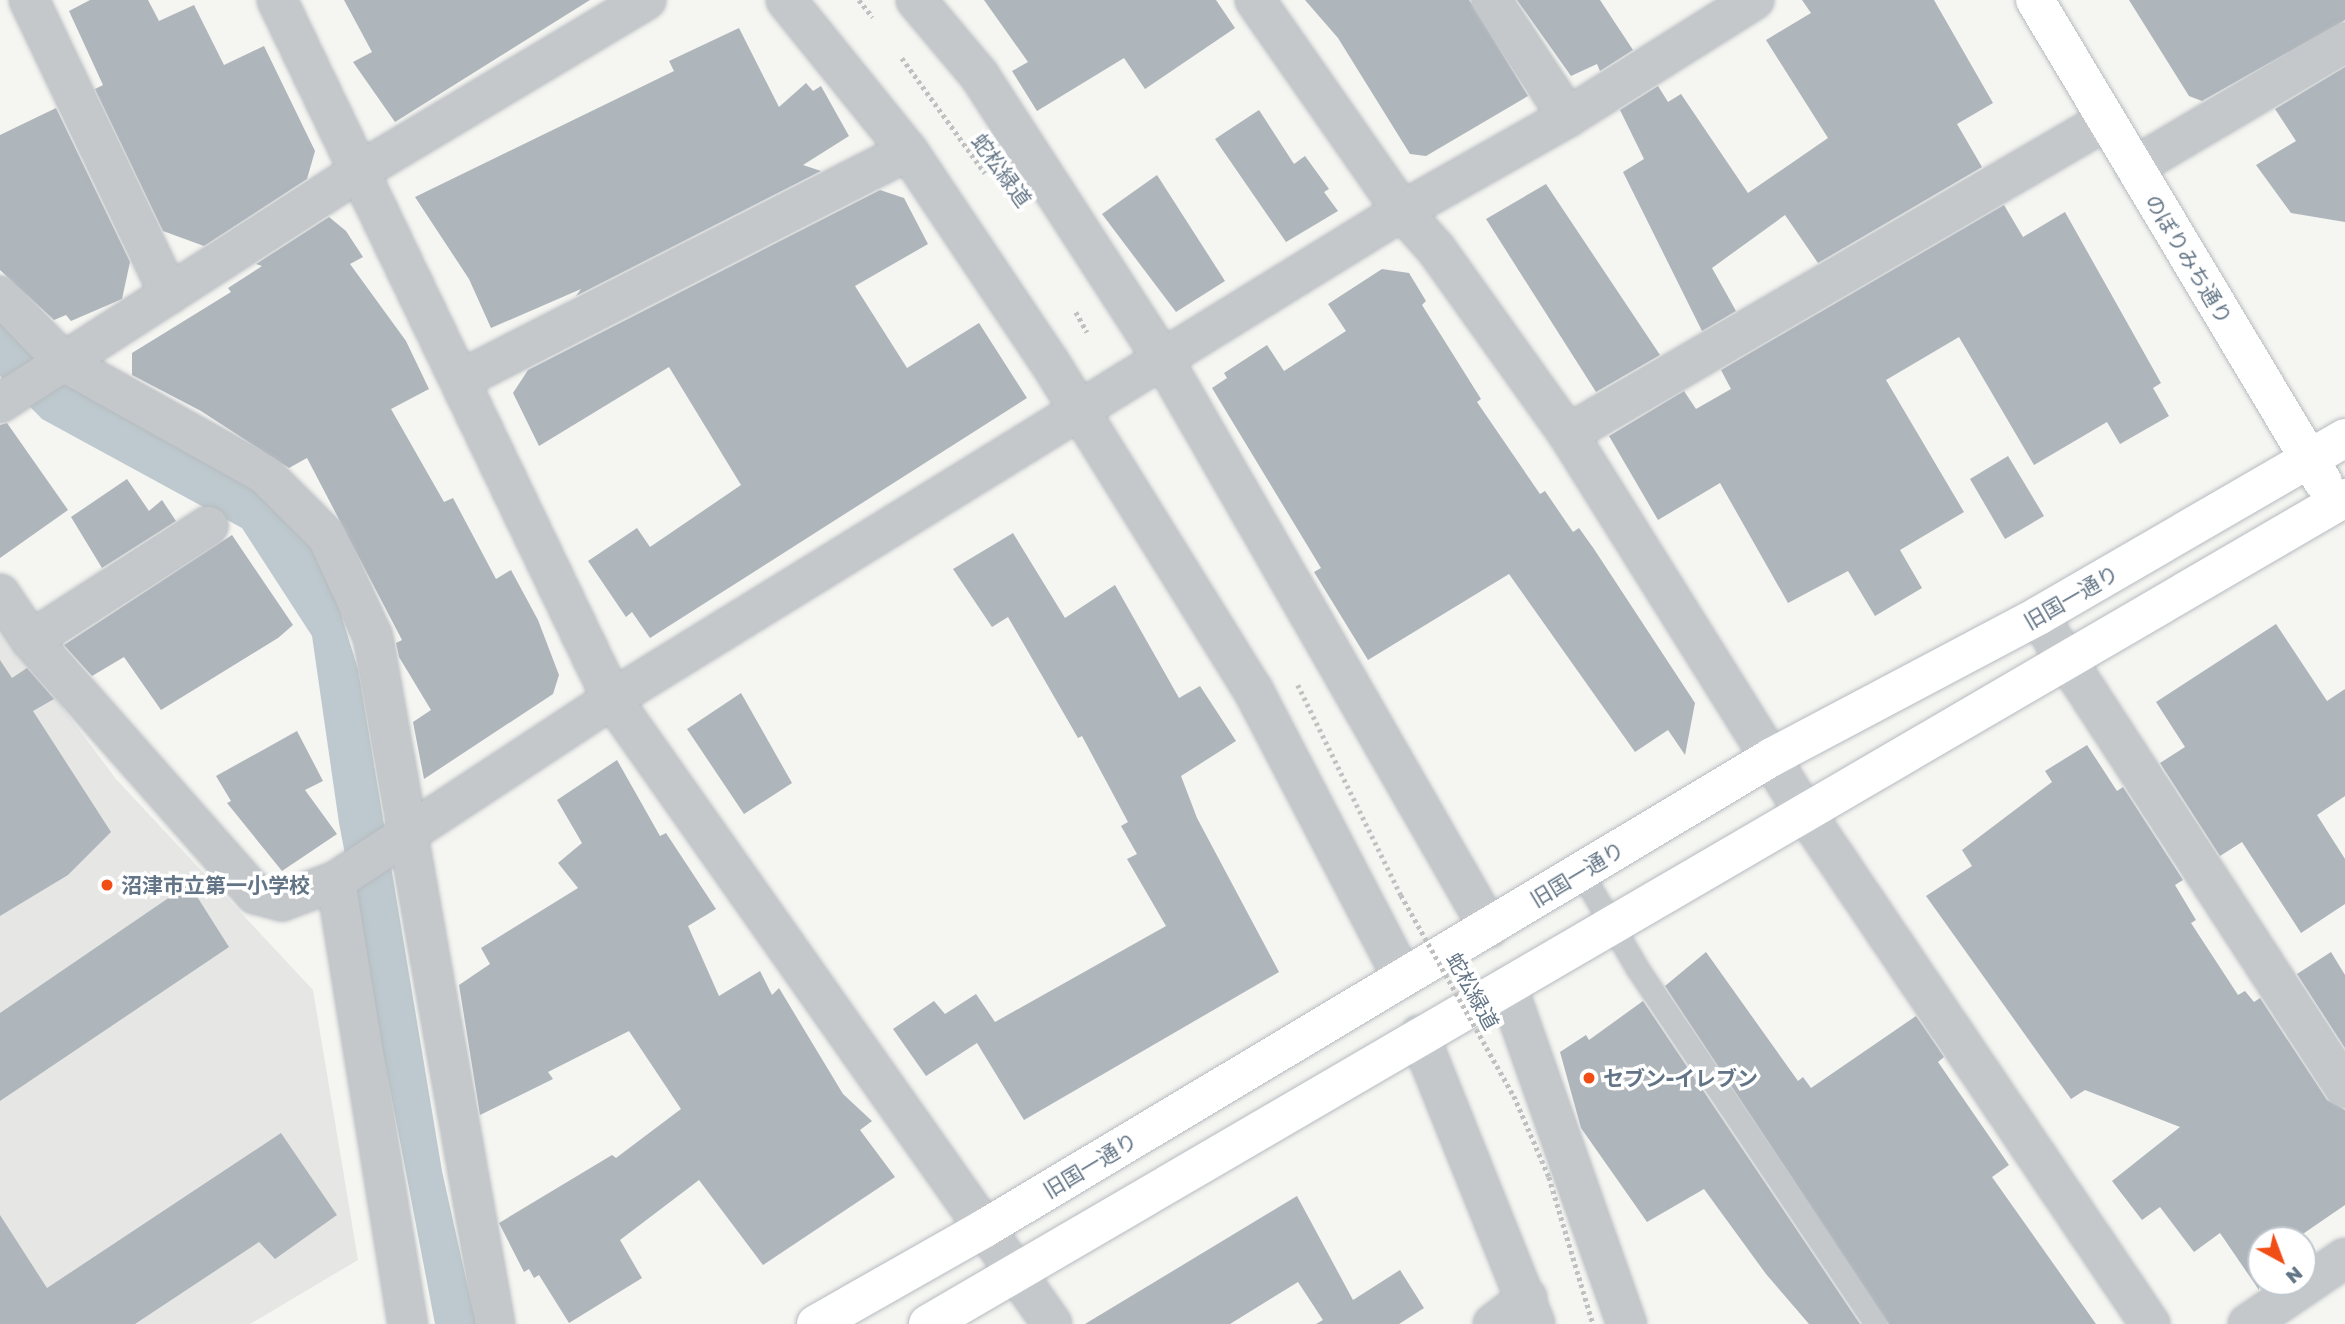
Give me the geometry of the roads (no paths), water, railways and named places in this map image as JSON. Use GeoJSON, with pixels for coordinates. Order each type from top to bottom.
{"type":"FeatureCollection","features":[{"type":"Feature","properties":{"kind":"main road","name":"のぼりみち通り"},"geometry":{"type":"LineString","coordinates":[[2035,0],[2309,459],[2342,506]]}},
{"type":"Feature","properties":{"kind":"main road","name":"旧国一通り"},"geometry":{"type":"LineString","coordinates":[[816,1324],[985,1228],[1772,757],[2038,617],[2345,438]]}},
{"type":"Feature","properties":{"kind":"main road"},"geometry":{"type":"LineString","coordinates":[[928,1324],[1804,811],[2342,506]]}},
{"type":"Feature","properties":{"kind":"street"},"geometry":{"type":"LineString","coordinates":[[29,0],[169,294]]}},
{"type":"Feature","properties":{"kind":"street"},"geometry":{"type":"LineString","coordinates":[[277,0],[362,170],[612,699],[1052,1324]]}},
{"type":"Feature","properties":{"kind":"street"},"geometry":{"type":"LineString","coordinates":[[2,402],[362,170],[646,0]]}},
{"type":"Feature","properties":{"kind":"street"},"geometry":{"type":"LineString","coordinates":[[786,0],[908,151],[1078,409],[1253,690],[1403,978]]}},
{"type":"Feature","properties":{"kind":"street"},"geometry":{"type":"LineString","coordinates":[[916,0],[979,75],[1163,359],[1489,928]]}},
{"type":"Feature","properties":{"kind":"street"},"geometry":{"type":"LineString","coordinates":[[1491,0],[1568,117]]}},
{"type":"Feature","properties":{"kind":"street"},"geometry":{"type":"LineString","coordinates":[[0,594],[31,640],[255,894],[282,901],[336,881],[612,699],[1078,409],[1402,211],[1568,117],[1754,0]]}},
{"type":"Feature","properties":{"kind":"street"},"geometry":{"type":"LineString","coordinates":[[1258,1],[1402,211],[1436,249],[1568,434],[1804,811],[2150,1324]]}},
{"type":"Feature","properties":{"kind":"street"},"geometry":{"type":"LineString","coordinates":[[2134,167],[2345,42]]}},
{"type":"Feature","properties":{"kind":"street"},"geometry":{"type":"LineString","coordinates":[[1568,434],[2107,120]]}},
{"type":"Feature","properties":{"kind":"street"},"geometry":{"type":"LineString","coordinates":[[460,380],[908,151]]}},
{"type":"Feature","properties":{"kind":"street"},"geometry":{"type":"LineString","coordinates":[[0,296],[65,363],[264,474],[327,537],[373,637],[495,1324]]}},
{"type":"Feature","properties":{"kind":"street"},"geometry":{"type":"LineString","coordinates":[[31,640],[208,526]]}},
{"type":"Feature","properties":{"kind":"street"},"geometry":{"type":"LineString","coordinates":[[2038,617],[2345,1088]]}},
{"type":"Feature","properties":{"kind":"street"},"geometry":{"type":"LineString","coordinates":[[336,881],[408,1324]]}},
{"type":"Feature","properties":{"kind":"street"},"geometry":{"type":"LineString","coordinates":[[1507,986],[1627,1324]]}},
{"type":"Feature","properties":{"kind":"street"},"geometry":{"type":"LineString","coordinates":[[1419,1035],[1531,1311],[1493,1324]]}},
{"type":"Feature","properties":{"kind":"street"},"geometry":{"type":"LineString","coordinates":[[2248,1324],[2345,1258]]}},
{"type":"Feature","properties":{"kind":"lane"},"geometry":{"type":"LineString","coordinates":[[1581,872],[1637,968],[1876,1324]]}},
{"type":"Feature","properties":{"kind":"place","name":"沼津市立第一小学校"},"geometry":{"type":"Point","coordinates":[107,885]}},
{"type":"Feature","properties":{"kind":"place","name":"セブン-イレブン"},"geometry":{"type":"Point","coordinates":[1589,1078]}}]}
